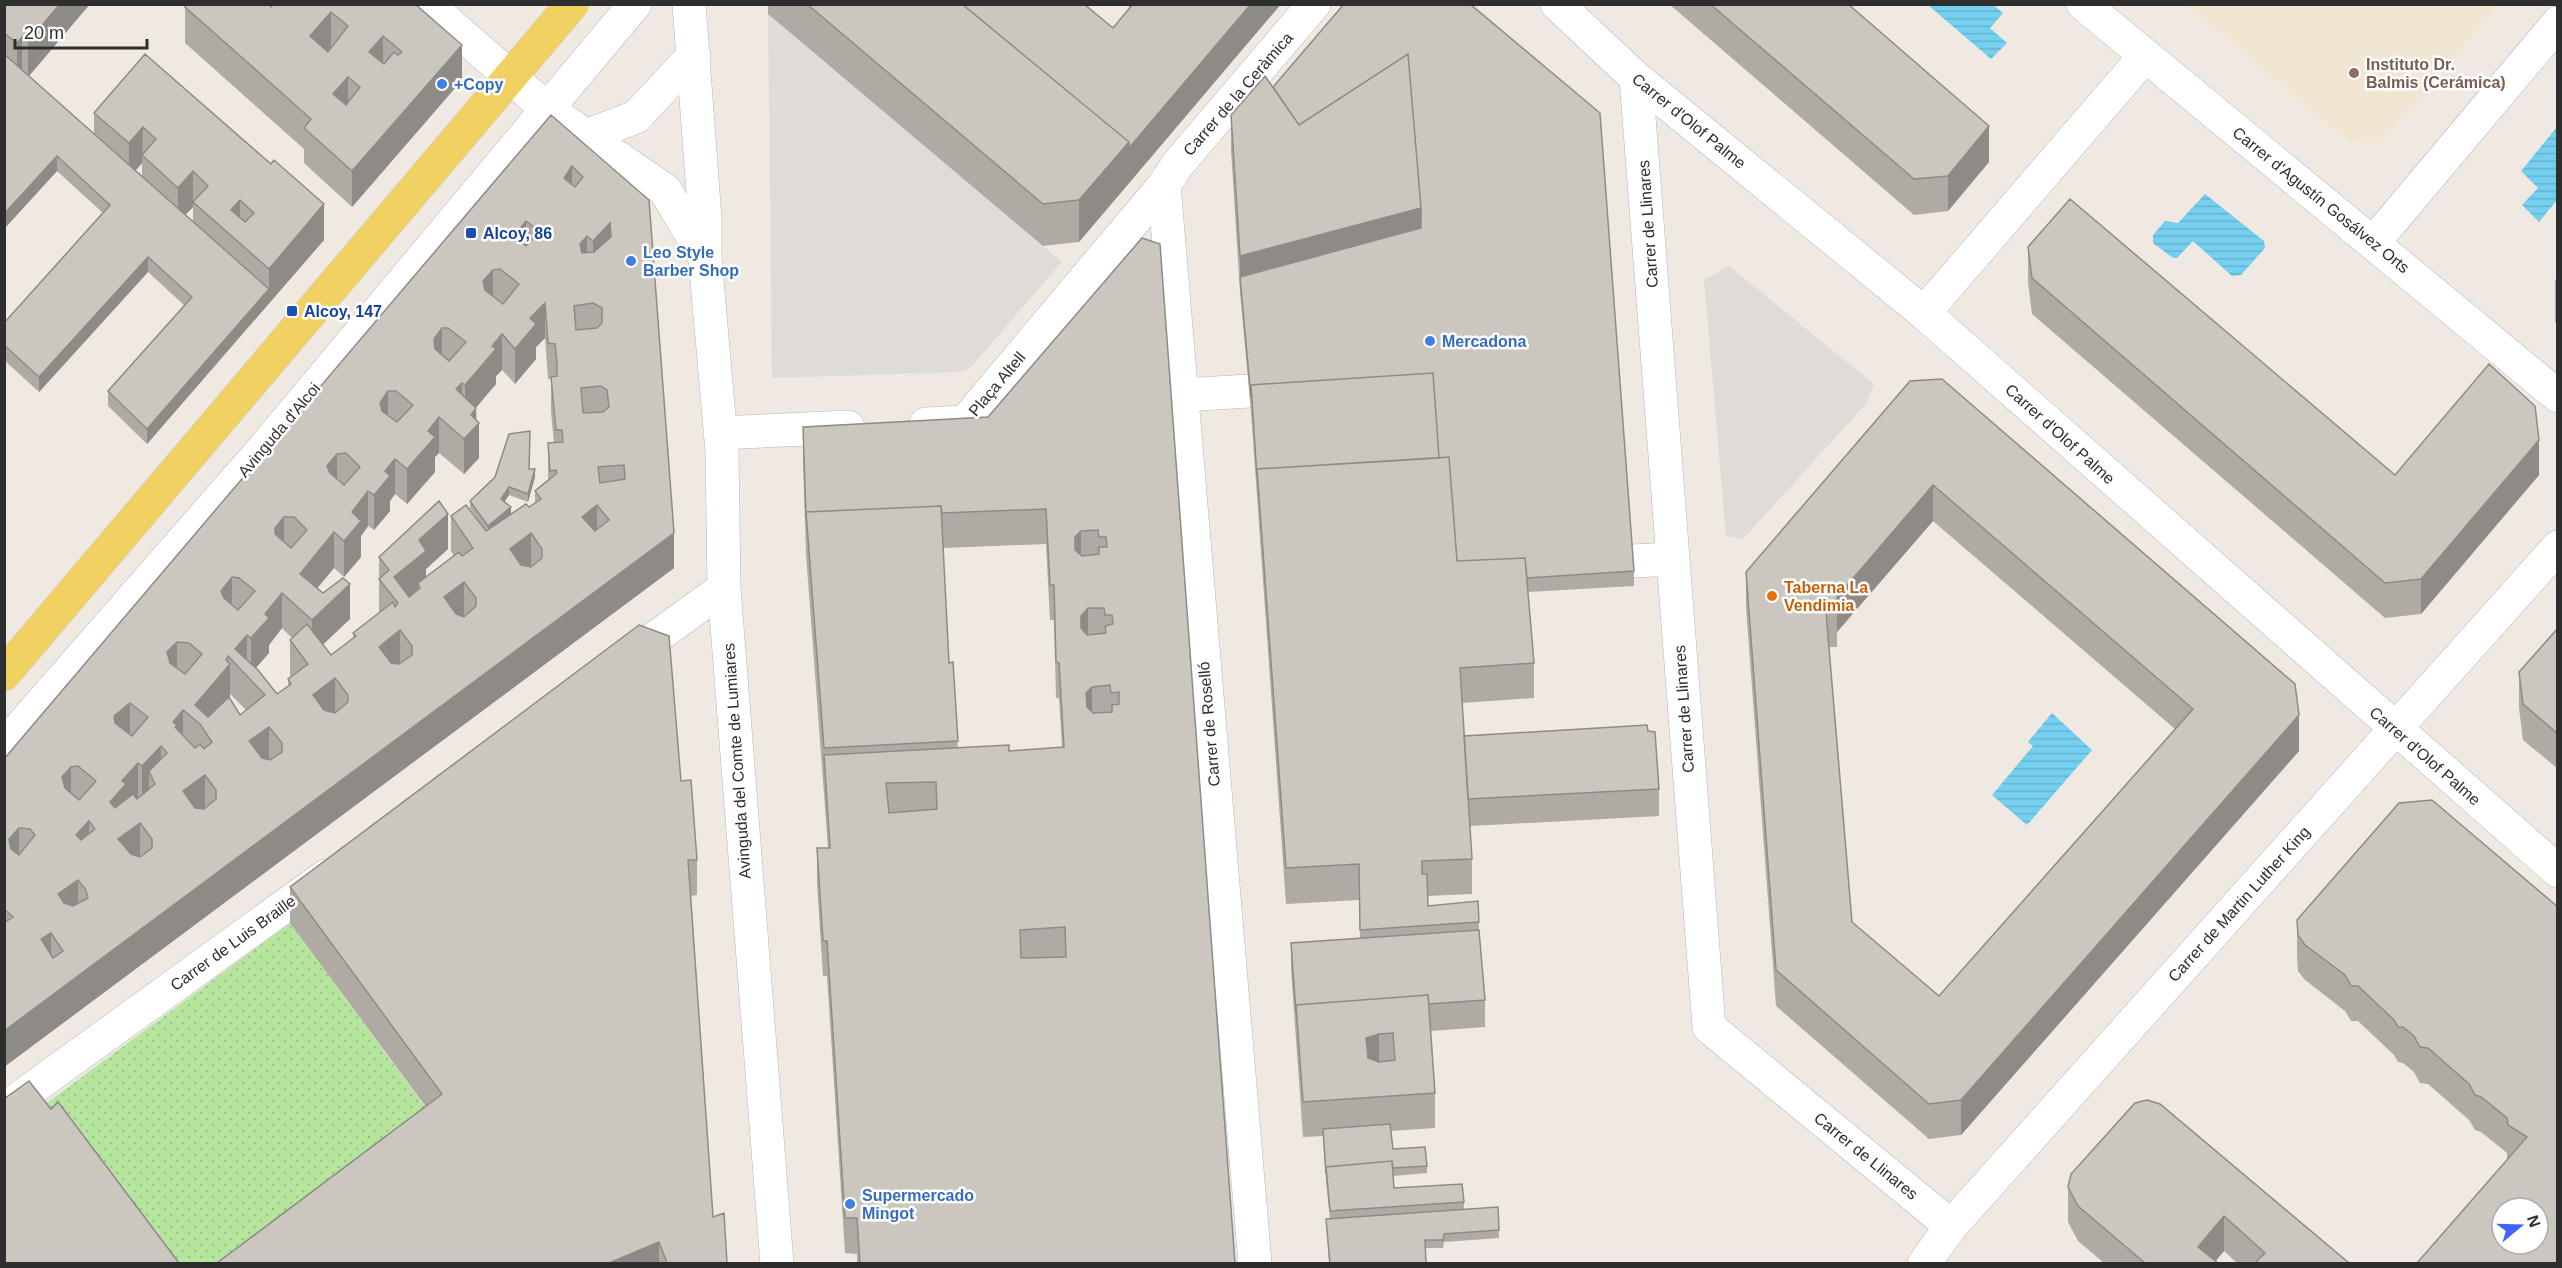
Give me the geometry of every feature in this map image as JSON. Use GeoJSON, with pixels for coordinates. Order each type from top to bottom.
{"type":"FeatureCollection","features":[{"type":"Feature","properties":{"kind":"main road"},"geometry":{"type":"LineString","coordinates":[[4,674],[512,78],[572,4]]}},
{"type":"Feature","properties":{"kind":"street","name":"Avinguda del Comte de Lumiares"},"geometry":{"type":"LineString","coordinates":[[427,4],[547,108],[665,190],[705,258]]}},
{"type":"Feature","properties":{"kind":"street","name":"Avinguda d'Alcoi"},"geometry":{"type":"LineString","coordinates":[[4,746],[264,448],[635,4]]}},
{"type":"Feature","properties":{"kind":"street","name":"Avinguda del Comte de Lumiares"},"geometry":{"type":"LineString","coordinates":[[689,4],[705,258],[720,433],[724,588],[777,1263]]}},
{"type":"Feature","properties":{"kind":"street","name":"Carrer de la Ceràmica"},"geometry":{"type":"LineString","coordinates":[[1164,185],[1178,164],[1314,4]]}},
{"type":"Feature","properties":{"kind":"street","name":"Carrer d'Olof Palme"},"geometry":{"type":"LineString","coordinates":[[1557,4],[1636,78],[1924,313],[2394,730],[2558,871]]}},
{"type":"Feature","properties":{"kind":"street","name":"Carrer d'Agustín Gosálvez Orts"},"geometry":{"type":"LineString","coordinates":[[2083,4],[2558,396]]}},
{"type":"Feature","properties":{"kind":"street"},"geometry":{"type":"LineString","coordinates":[[2374,242],[2558,23]]}},
{"type":"Feature","properties":{"kind":"street"},"geometry":{"type":"LineString","coordinates":[[589,135],[636,117],[694,55]]}},
{"type":"Feature","properties":{"kind":"street"},"geometry":{"type":"LineString","coordinates":[[1924,313],[2145,56]]}},
{"type":"Feature","properties":{"kind":"street","name":"Carrer de Llinares"},"geometry":{"type":"LineString","coordinates":[[1636,78],[1709,1027],[1951,1226]]}},
{"type":"Feature","properties":{"kind":"street","name":"Carrer de Roselló"},"geometry":{"type":"LineString","coordinates":[[1164,185],[1255,1263]]}},
{"type":"Feature","properties":{"kind":"street","name":"Plaça Altell"},"geometry":{"type":"LineString","coordinates":[[720,433],[965,422],[1164,185]]}},
{"type":"Feature","properties":{"kind":"street"},"geometry":{"type":"LineString","coordinates":[[1182,395],[1249,391]]}},
{"type":"Feature","properties":{"kind":"street","name":"Carrer de Martin Luther King"},"geometry":{"type":"LineString","coordinates":[[1924,1263],[1951,1226],[2558,547]]}},
{"type":"Feature","properties":{"kind":"street"},"geometry":{"type":"LineString","coordinates":[[1632,561],[1673,559]]}},
{"type":"Feature","properties":{"kind":"street"},"geometry":{"type":"LineString","coordinates":[[599,678],[724,588]]}},
{"type":"Feature","properties":{"kind":"street","name":"Carrer de Luis Braille"},"geometry":{"type":"LineString","coordinates":[[4,1109],[350,859]]}},
{"type":"Feature","properties":{"kind":"shaded area","name":"Instituto Dr. Balmis (Cerámica)"},"geometry":{"type":"Polygon","coordinates":[[[2188,5],[2498,5],[2381,142],[2348,141],[2188,5]]]}},
{"type":"Feature","properties":{"kind":"shaded area"},"geometry":{"type":"Polygon","coordinates":[[[768,14],[1062,262],[970,368],[962,372],[772,378],[768,14]]]}},
{"type":"Feature","properties":{"kind":"shaded area"},"geometry":{"type":"Polygon","coordinates":[[[1729,266],[1874,384],[1866,404],[1743,539],[1726,536],[1704,280],[1729,266]]]}},
{"type":"Feature","properties":{"kind":"green space"},"geometry":{"type":"Polygon","coordinates":[[[290,923],[442,1130],[264,1263],[153,1264],[29,1116],[290,923]]]}},
{"type":"Feature","properties":{"kind":"water"},"geometry":{"type":"Polygon","coordinates":[[[1928,5],[1993,5],[2003,13],[1990,28],[2007,43],[1991,59],[1928,5]]]}},
{"type":"Feature","properties":{"kind":"water"},"geometry":{"type":"Polygon","coordinates":[[[2557,127],[2557,200],[2539,222],[2522,205],[2538,188],[2521,171],[2557,127]]]}},
{"type":"Feature","properties":{"kind":"water"},"geometry":{"type":"Polygon","coordinates":[[[2205,194],[2264,241],[2265,248],[2241,275],[2232,276],[2194,242],[2177,258],[2173,258],[2153,243],[2153,235],[2165,221],[2178,223],[2205,194]]]}},
{"type":"Feature","properties":{"kind":"water"},"geometry":{"type":"Polygon","coordinates":[[[2052,713],[2092,750],[2027,825],[1992,795],[2033,746],[2028,742],[2052,713]]]}},
{"type":"Feature","properties":{"kind":"building"},"geometry":{"type":"Polygon","coordinates":[[[4,4],[60,4],[28,42],[22,37],[17,43],[4,33],[4,4]]]}},
{"type":"Feature","properties":{"kind":"building"},"geometry":{"type":"Polygon","coordinates":[[[187,4],[269,4],[271,7],[273,4],[415,4],[462,45],[352,171],[304,128],[311,119],[185,7],[187,4]],[[331,12],[310,36],[328,52],[348,26],[331,12]],[[383,36],[369,52],[384,64],[394,52],[398,55],[402,52],[383,36]],[[348,77],[333,94],[346,105],[360,87],[348,77]]]}},
{"type":"Feature","properties":{"kind":"building"},"geometry":{"type":"Polygon","coordinates":[[[807,4],[962,4],[1129,142],[1079,200],[1043,204],[807,4]]]}},
{"type":"Feature","properties":{"kind":"building"},"geometry":{"type":"Polygon","coordinates":[[[962,4],[1084,4],[1113,28],[1133,4],[1251,4],[1129,148],[1129,142],[962,4]]]}},
{"type":"Feature","properties":{"kind":"building","name":"Mercadona"},"geometry":{"type":"Polygon","coordinates":[[[1344,4],[1470,4],[1600,113],[1634,571],[1527,578],[1525,558],[1457,561],[1449,457],[1439,458],[1433,373],[1251,385],[1251,398],[1240,277],[1421,228],[1408,54],[1299,125],[1273,87],[1344,4]]]}},
{"type":"Feature","properties":{"kind":"building"},"geometry":{"type":"Polygon","coordinates":[[[1710,4],[1848,4],[1989,126],[1948,176],[1914,179],[1710,4]]]}},
{"type":"Feature","properties":{"kind":"building"},"geometry":{"type":"Polygon","coordinates":[[[4,54],[269,289],[147,429],[108,391],[192,297],[148,257],[39,377],[4,345],[4,323],[110,205],[57,156],[4,214],[4,54]]]}},
{"type":"Feature","properties":{"kind":"building"},"geometry":{"type":"Polygon","coordinates":[[[145,54],[271,164],[274,160],[324,204],[269,269],[193,202],[208,186],[193,171],[178,188],[142,155],[156,139],[143,127],[129,143],[94,113],[145,54]],[[240,200],[231,210],[245,222],[254,213],[240,200]]]}},
{"type":"Feature","properties":{"kind":"building"},"geometry":{"type":"Polygon","coordinates":[[[1408,54],[1421,208],[1240,256],[1231,115],[1265,76],[1299,125],[1408,54]]]}},
{"type":"Feature","properties":{"kind":"building"},"geometry":{"type":"Polygon","coordinates":[[[551,115],[649,200],[674,533],[4,1031],[4,923],[13,917],[4,909],[4,759],[551,115]],[[572,166],[564,178],[575,187],[583,177],[572,166]],[[526,221],[514,236],[526,246],[539,231],[526,221]],[[610,223],[593,241],[587,236],[580,244],[582,253],[594,252],[611,237],[610,223]],[[500,269],[493,270],[483,281],[485,290],[503,304],[519,284],[500,269]],[[545,303],[530,318],[536,324],[515,349],[502,334],[492,346],[496,349],[465,385],[462,383],[456,389],[476,408],[471,415],[479,423],[464,439],[439,417],[428,431],[435,437],[407,469],[395,459],[385,471],[390,476],[374,495],[368,491],[352,512],[361,521],[344,541],[334,532],[300,574],[323,593],[343,578],[350,584],[312,620],[282,593],[265,614],[269,618],[251,638],[247,635],[235,649],[258,670],[277,694],[291,684],[288,679],[308,664],[290,640],[307,624],[331,655],[356,636],[353,633],[393,602],[395,607],[398,603],[379,579],[389,570],[379,557],[439,501],[448,514],[419,540],[426,551],[394,577],[409,597],[420,588],[418,583],[459,552],[462,556],[473,548],[451,516],[466,505],[486,531],[526,504],[529,507],[541,499],[535,491],[557,473],[556,470],[550,471],[548,443],[563,442],[562,430],[556,430],[551,377],[557,376],[557,362],[555,344],[548,343],[545,303]],[[593,303],[574,306],[576,330],[597,328],[602,323],[602,308],[593,303]],[[442,328],[434,339],[435,349],[449,361],[466,342],[448,328],[442,328]],[[601,386],[581,388],[583,413],[603,412],[609,407],[607,390],[601,386]],[[388,391],[380,403],[382,411],[397,422],[413,405],[396,391],[388,391]],[[346,453],[337,454],[327,466],[330,473],[344,485],[360,467],[346,453]],[[624,465],[598,467],[600,483],[625,479],[624,465]],[[597,505],[582,517],[595,531],[609,520],[597,505]],[[284,517],[275,528],[275,534],[291,548],[307,530],[294,517],[284,517]],[[531,533],[510,549],[521,565],[531,567],[542,558],[542,549],[531,533]],[[232,577],[221,591],[224,598],[238,610],[255,591],[239,578],[232,577]],[[464,582],[444,597],[456,614],[464,617],[476,606],[476,598],[464,582]],[[400,630],[379,647],[391,663],[399,664],[412,655],[412,646],[400,630]],[[177,642],[167,652],[170,663],[185,674],[202,654],[189,643],[177,642]],[[228,656],[226,660],[230,664],[195,705],[208,717],[229,697],[240,715],[265,695],[228,656]],[[335,678],[313,695],[324,710],[335,713],[348,702],[348,695],[335,678]],[[130,703],[114,716],[115,723],[132,736],[148,717],[130,703]],[[183,710],[173,722],[195,748],[200,744],[204,749],[212,742],[200,724],[183,710]],[[269,727],[249,741],[262,758],[270,760],[282,752],[282,743],[269,727]],[[161,746],[142,766],[138,763],[122,781],[126,784],[110,802],[115,808],[133,794],[137,799],[155,784],[149,771],[167,753],[161,746]],[[78,766],[71,767],[62,777],[65,788],[79,800],[96,781],[78,766]],[[205,775],[183,791],[195,808],[204,809],[216,799],[216,790],[205,775]],[[89,821],[76,835],[81,840],[95,829],[89,821]],[[140,823],[118,839],[131,854],[140,857],[152,848],[152,839],[140,823]],[[19,828],[9,839],[11,849],[19,855],[35,835],[30,829],[19,828]],[[78,880],[58,894],[64,903],[73,906],[88,898],[86,890],[78,880]],[[51,933],[41,939],[53,958],[63,951],[51,933]]]}},
{"type":"Feature","properties":{"kind":"building"},"geometry":{"type":"Polygon","coordinates":[[[2070,199],[2395,475],[2489,364],[2535,406],[2539,440],[2421,579],[2385,583],[2032,278],[2028,247],[2070,199]]]}},
{"type":"Feature","properties":{"kind":"building"},"geometry":{"type":"Polygon","coordinates":[[[1142,238],[1160,244],[1235,1263],[860,1263],[857,1218],[845,1218],[827,941],[823,941],[817,848],[830,848],[824,755],[1009,745],[1009,751],[1064,747],[1059,663],[1056,662],[1054,585],[1050,585],[1046,509],[942,513],[941,506],[806,512],[806,518],[803,427],[988,417],[1142,238]],[[1098,530],[1081,531],[1075,537],[1075,550],[1082,556],[1099,554],[1099,547],[1107,547],[1106,537],[1099,537],[1098,530]],[[1088,608],[1081,616],[1081,628],[1087,635],[1106,633],[1105,626],[1113,624],[1112,615],[1105,615],[1104,608],[1088,608]],[[1110,685],[1092,687],[1086,693],[1087,707],[1093,713],[1112,712],[1112,705],[1119,704],[1119,692],[1111,693],[1110,685]],[[936,782],[886,783],[889,813],[937,809],[936,782]],[[1065,927],[1020,930],[1021,958],[1066,957],[1065,927]]]}},
{"type":"Feature","properties":{"kind":"building"},"geometry":{"type":"Polygon","coordinates":[[[1433,373],[1439,458],[1257,469],[1257,477],[1251,385],[1433,373]]]}},
{"type":"Feature","properties":{"kind":"building"},"geometry":{"type":"Polygon","coordinates":[[[1942,379],[2295,684],[2299,715],[1961,1100],[1929,1104],[1776,970],[1746,572],[1910,381],[1942,379]],[[1933,485],[1837,597],[1837,611],[1826,612],[1852,922],[1939,996],[2193,709],[1933,485]]]}},
{"type":"Feature","properties":{"kind":"building"},"geometry":{"type":"Polygon","coordinates":[[[530,431],[529,469],[535,469],[528,494],[509,487],[501,499],[511,507],[488,526],[470,501],[495,477],[509,434],[530,431]]]}},
{"type":"Feature","properties":{"kind":"building"},"geometry":{"type":"Polygon","coordinates":[[[1449,457],[1457,561],[1525,558],[1534,663],[1460,668],[1472,859],[1422,861],[1422,874],[1427,874],[1428,906],[1478,901],[1479,922],[1360,930],[1359,864],[1286,868],[1257,469],[1449,457]]]}},
{"type":"Feature","properties":{"kind":"building"},"geometry":{"type":"Polygon","coordinates":[[[941,506],[949,663],[953,662],[958,741],[824,748],[806,512],[941,506]]]}},
{"type":"Feature","properties":{"kind":"building"},"geometry":{"type":"Polygon","coordinates":[[[639,625],[669,636],[681,781],[691,780],[697,860],[688,860],[713,1217],[724,1213],[727,1263],[667,1263],[659,1242],[609,1263],[217,1263],[442,1094],[290,887],[639,625]]]}},
{"type":"Feature","properties":{"kind":"building"},"geometry":{"type":"Polygon","coordinates":[[[2558,628],[2558,734],[2523,704],[2519,672],[2558,628]]]}},
{"type":"Feature","properties":{"kind":"building"},"geometry":{"type":"Polygon","coordinates":[[[1647,725],[1648,731],[1655,732],[1659,789],[1468,799],[1464,736],[1647,725]]]}},
{"type":"Feature","properties":{"kind":"building"},"geometry":{"type":"Polygon","coordinates":[[[2432,800],[2558,907],[2558,1263],[2417,1263],[2527,1137],[2508,1125],[2507,1118],[2481,1097],[2475,1095],[2469,1084],[2428,1048],[2420,1047],[2414,1036],[2403,1027],[2398,1027],[2394,1020],[2358,986],[2351,986],[2345,975],[2305,945],[2298,935],[2297,920],[2399,803],[2432,800]]]}},
{"type":"Feature","properties":{"kind":"building"},"geometry":{"type":"Polygon","coordinates":[[[1479,930],[1485,1000],[1429,1004],[1428,995],[1296,1005],[1296,1013],[1291,943],[1479,930]]]}},
{"type":"Feature","properties":{"kind":"building"},"geometry":{"type":"Polygon","coordinates":[[[1428,995],[1435,1093],[1303,1102],[1296,1005],[1428,995]],[[1393,1033],[1366,1038],[1368,1058],[1379,1062],[1395,1060],[1393,1033]]]}},
{"type":"Feature","properties":{"kind":"building"},"geometry":{"type":"Polygon","coordinates":[[[29,1081],[51,1109],[58,1102],[179,1263],[4,1263],[4,1099],[29,1081]]]}},
{"type":"Feature","properties":{"kind":"building"},"geometry":{"type":"Polygon","coordinates":[[[2147,1100],[2160,1104],[2349,1263],[2255,1263],[2265,1253],[2224,1216],[2198,1247],[2218,1263],[2145,1263],[2078,1206],[2068,1187],[2071,1174],[2135,1103],[2147,1100]]]}},
{"type":"Feature","properties":{"kind":"building"},"geometry":{"type":"Polygon","coordinates":[[[1390,1124],[1393,1149],[1425,1147],[1427,1166],[1393,1168],[1392,1161],[1326,1167],[1326,1174],[1323,1129],[1390,1124]]]}},
{"type":"Feature","properties":{"kind":"building"},"geometry":{"type":"Polygon","coordinates":[[[1392,1161],[1394,1188],[1462,1184],[1464,1202],[1330,1211],[1326,1167],[1392,1161]]]}},
{"type":"Feature","properties":{"kind":"building"},"geometry":{"type":"Polygon","coordinates":[[[1498,1207],[1499,1230],[1444,1234],[1443,1240],[1425,1240],[1426,1263],[1330,1263],[1326,1219],[1498,1207]]]}},
{"type":"Feature","properties":{"kind":"place","name":"Instituto Dr. Balmis (Cerámica)"},"geometry":{"type":"Point","coordinates":[2354,73]}},
{"type":"Feature","properties":{"kind":"place","name":"+Copy"},"geometry":{"type":"Point","coordinates":[442,84]}},
{"type":"Feature","properties":{"kind":"place","name":"Alcoy, 86"},"geometry":{"type":"Point","coordinates":[471,233]}},
{"type":"Feature","properties":{"kind":"place","name":"Leo Style Barber Shop"},"geometry":{"type":"Point","coordinates":[631,261]}},
{"type":"Feature","properties":{"kind":"place","name":"Alcoy, 147"},"geometry":{"type":"Point","coordinates":[292,311]}},
{"type":"Feature","properties":{"kind":"place","name":"Mercadona"},"geometry":{"type":"Point","coordinates":[1430,341]}},
{"type":"Feature","properties":{"kind":"place","name":"Taberna La Vendimia"},"geometry":{"type":"Point","coordinates":[1772,596]}},
{"type":"Feature","properties":{"kind":"place","name":"Supermercado Mingot"},"geometry":{"type":"Point","coordinates":[850,1204]}}]}
